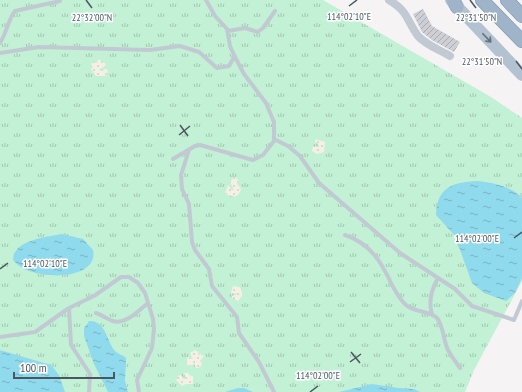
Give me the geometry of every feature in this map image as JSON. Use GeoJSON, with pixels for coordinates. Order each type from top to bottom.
{"type":"FeatureCollection","features":[{"type":"Feature","properties":{"kind":"highway"},"geometry":{"type":"LineString","coordinates":[[482,0],[522,42]]}},
{"type":"Feature","properties":{"kind":"highway"},"geometry":{"type":"LineString","coordinates":[[507,0],[522,16]]}},
{"type":"Feature","properties":{"kind":"main road"},"geometry":{"type":"LineString","coordinates":[[454,2],[522,75]]}},
{"type":"Feature","properties":{"kind":"street"},"geometry":{"type":"LineString","coordinates":[[389,0],[398,5],[407,14],[415,31],[422,40],[450,56]]}},
{"type":"Feature","properties":{"kind":"lane"},"geometry":{"type":"LineString","coordinates":[[173,159],[195,146],[206,146],[218,151],[253,160],[263,155],[274,139],[274,122],[269,111],[234,57],[230,46],[228,31],[212,13],[206,0]]}},
{"type":"Feature","properties":{"kind":"lane"},"geometry":{"type":"LineString","coordinates":[[0,43],[5,35],[10,17],[15,11],[60,1]]}},
{"type":"Feature","properties":{"kind":"lane"},"geometry":{"type":"LineString","coordinates":[[228,31],[245,28],[258,32],[264,28],[275,11]]}},
{"type":"Feature","properties":{"kind":"lane"},"geometry":{"type":"LineString","coordinates":[[0,53],[39,47],[150,50],[180,46],[199,52],[217,68],[230,66],[234,57]]}},
{"type":"Feature","properties":{"kind":"lane"},"geometry":{"type":"LineString","coordinates":[[274,139],[288,146],[300,156],[319,182],[377,235],[400,253],[455,288],[476,308],[514,320],[522,301]]}},
{"type":"Feature","properties":{"kind":"lane"},"geometry":{"type":"LineString","coordinates":[[190,150],[181,175],[182,189],[190,211],[192,242],[195,250],[209,270],[212,286],[237,317],[239,333],[259,362],[274,392]]}},
{"type":"Feature","properties":{"kind":"lane"},"geometry":{"type":"LineString","coordinates":[[345,235],[361,242],[372,252],[405,305],[421,313],[432,314]]}},
{"type":"Feature","properties":{"kind":"lane"},"geometry":{"type":"LineString","coordinates":[[0,337],[35,332],[69,308],[94,296],[125,276],[133,279],[138,283],[148,303],[153,319],[152,348],[137,380],[139,392]]}},
{"type":"Feature","properties":{"kind":"lane"},"geometry":{"type":"LineString","coordinates":[[438,278],[434,285],[430,302],[432,314],[440,324],[447,349],[460,368]]}},
{"type":"Feature","properties":{"kind":"lane"},"geometry":{"type":"LineString","coordinates":[[96,313],[112,321],[122,321],[131,317],[148,303]]}},
{"type":"Feature","properties":{"kind":"lane"},"geometry":{"type":"LineString","coordinates":[[69,308],[71,345],[90,374],[89,392]]}},
{"type":"Feature","properties":{"kind":"green space"},"geometry":{"type":"Polygon","coordinates":[[[0,0],[323,0],[491,97],[522,118],[522,281],[474,370],[465,392],[0,392],[0,0]]]}},
{"type":"Feature","properties":{"kind":"sand"},"geometry":{"type":"Polygon","coordinates":[[[98,59],[106,64],[104,67],[99,69],[101,71],[105,69],[108,70],[105,76],[96,76],[91,69],[93,67],[91,64],[94,62],[97,63],[98,59]]]}},
{"type":"Feature","properties":{"kind":"sand"},"geometry":{"type":"Polygon","coordinates":[[[316,139],[325,142],[324,152],[317,154],[312,151],[313,146],[319,147],[315,142],[316,139]]]}},
{"type":"Feature","properties":{"kind":"sand"},"geometry":{"type":"Polygon","coordinates":[[[234,177],[238,179],[237,184],[241,189],[239,194],[235,197],[225,193],[228,185],[232,190],[234,190],[230,182],[234,177]]]}},
{"type":"Feature","properties":{"kind":"sand"},"geometry":{"type":"Polygon","coordinates":[[[233,286],[239,287],[242,290],[242,296],[238,301],[232,298],[232,296],[237,294],[231,293],[233,286]]]}},
{"type":"Feature","properties":{"kind":"sand"},"geometry":{"type":"Polygon","coordinates":[[[195,350],[198,352],[198,356],[201,353],[204,356],[200,361],[202,363],[201,366],[198,368],[196,368],[194,364],[189,366],[186,363],[188,357],[193,359],[190,353],[195,350]]]}},
{"type":"Feature","properties":{"kind":"sand"},"geometry":{"type":"Polygon","coordinates":[[[184,373],[188,373],[193,376],[193,384],[186,384],[182,386],[176,380],[179,375],[182,376],[183,379],[186,379],[184,373]]]}},
{"type":"Feature","properties":{"kind":"water"},"geometry":{"type":"Polygon","coordinates":[[[478,181],[496,184],[507,188],[522,198],[522,278],[515,293],[506,301],[484,293],[472,283],[455,236],[436,215],[437,205],[443,192],[454,185],[478,181]]]}},
{"type":"Feature","properties":{"kind":"water"},"geometry":{"type":"Polygon","coordinates":[[[62,234],[83,239],[93,250],[92,261],[86,268],[75,273],[47,275],[33,272],[21,267],[13,260],[14,253],[24,244],[39,238],[62,234]]]}},
{"type":"Feature","properties":{"kind":"water"},"geometry":{"type":"Polygon","coordinates":[[[89,321],[99,324],[103,328],[115,351],[126,358],[125,381],[128,392],[108,392],[94,364],[84,336],[84,328],[89,321]]]}},
{"type":"Feature","properties":{"kind":"water"},"geometry":{"type":"Polygon","coordinates":[[[0,350],[51,365],[59,375],[65,392],[0,392],[0,350]]]}},
{"type":"Feature","properties":{"kind":"water"},"geometry":{"type":"Polygon","coordinates":[[[372,384],[414,389],[420,392],[339,392],[372,384]]]}},
{"type":"Feature","properties":{"kind":"water"},"geometry":{"type":"Polygon","coordinates":[[[238,388],[244,388],[253,392],[225,392],[238,388]]]}},
{"type":"Feature","properties":{"kind":"building"},"geometry":{"type":"Polygon","coordinates":[[[423,9],[432,26],[460,42],[454,52],[432,40],[422,32],[413,14],[423,9]]]}}]}
